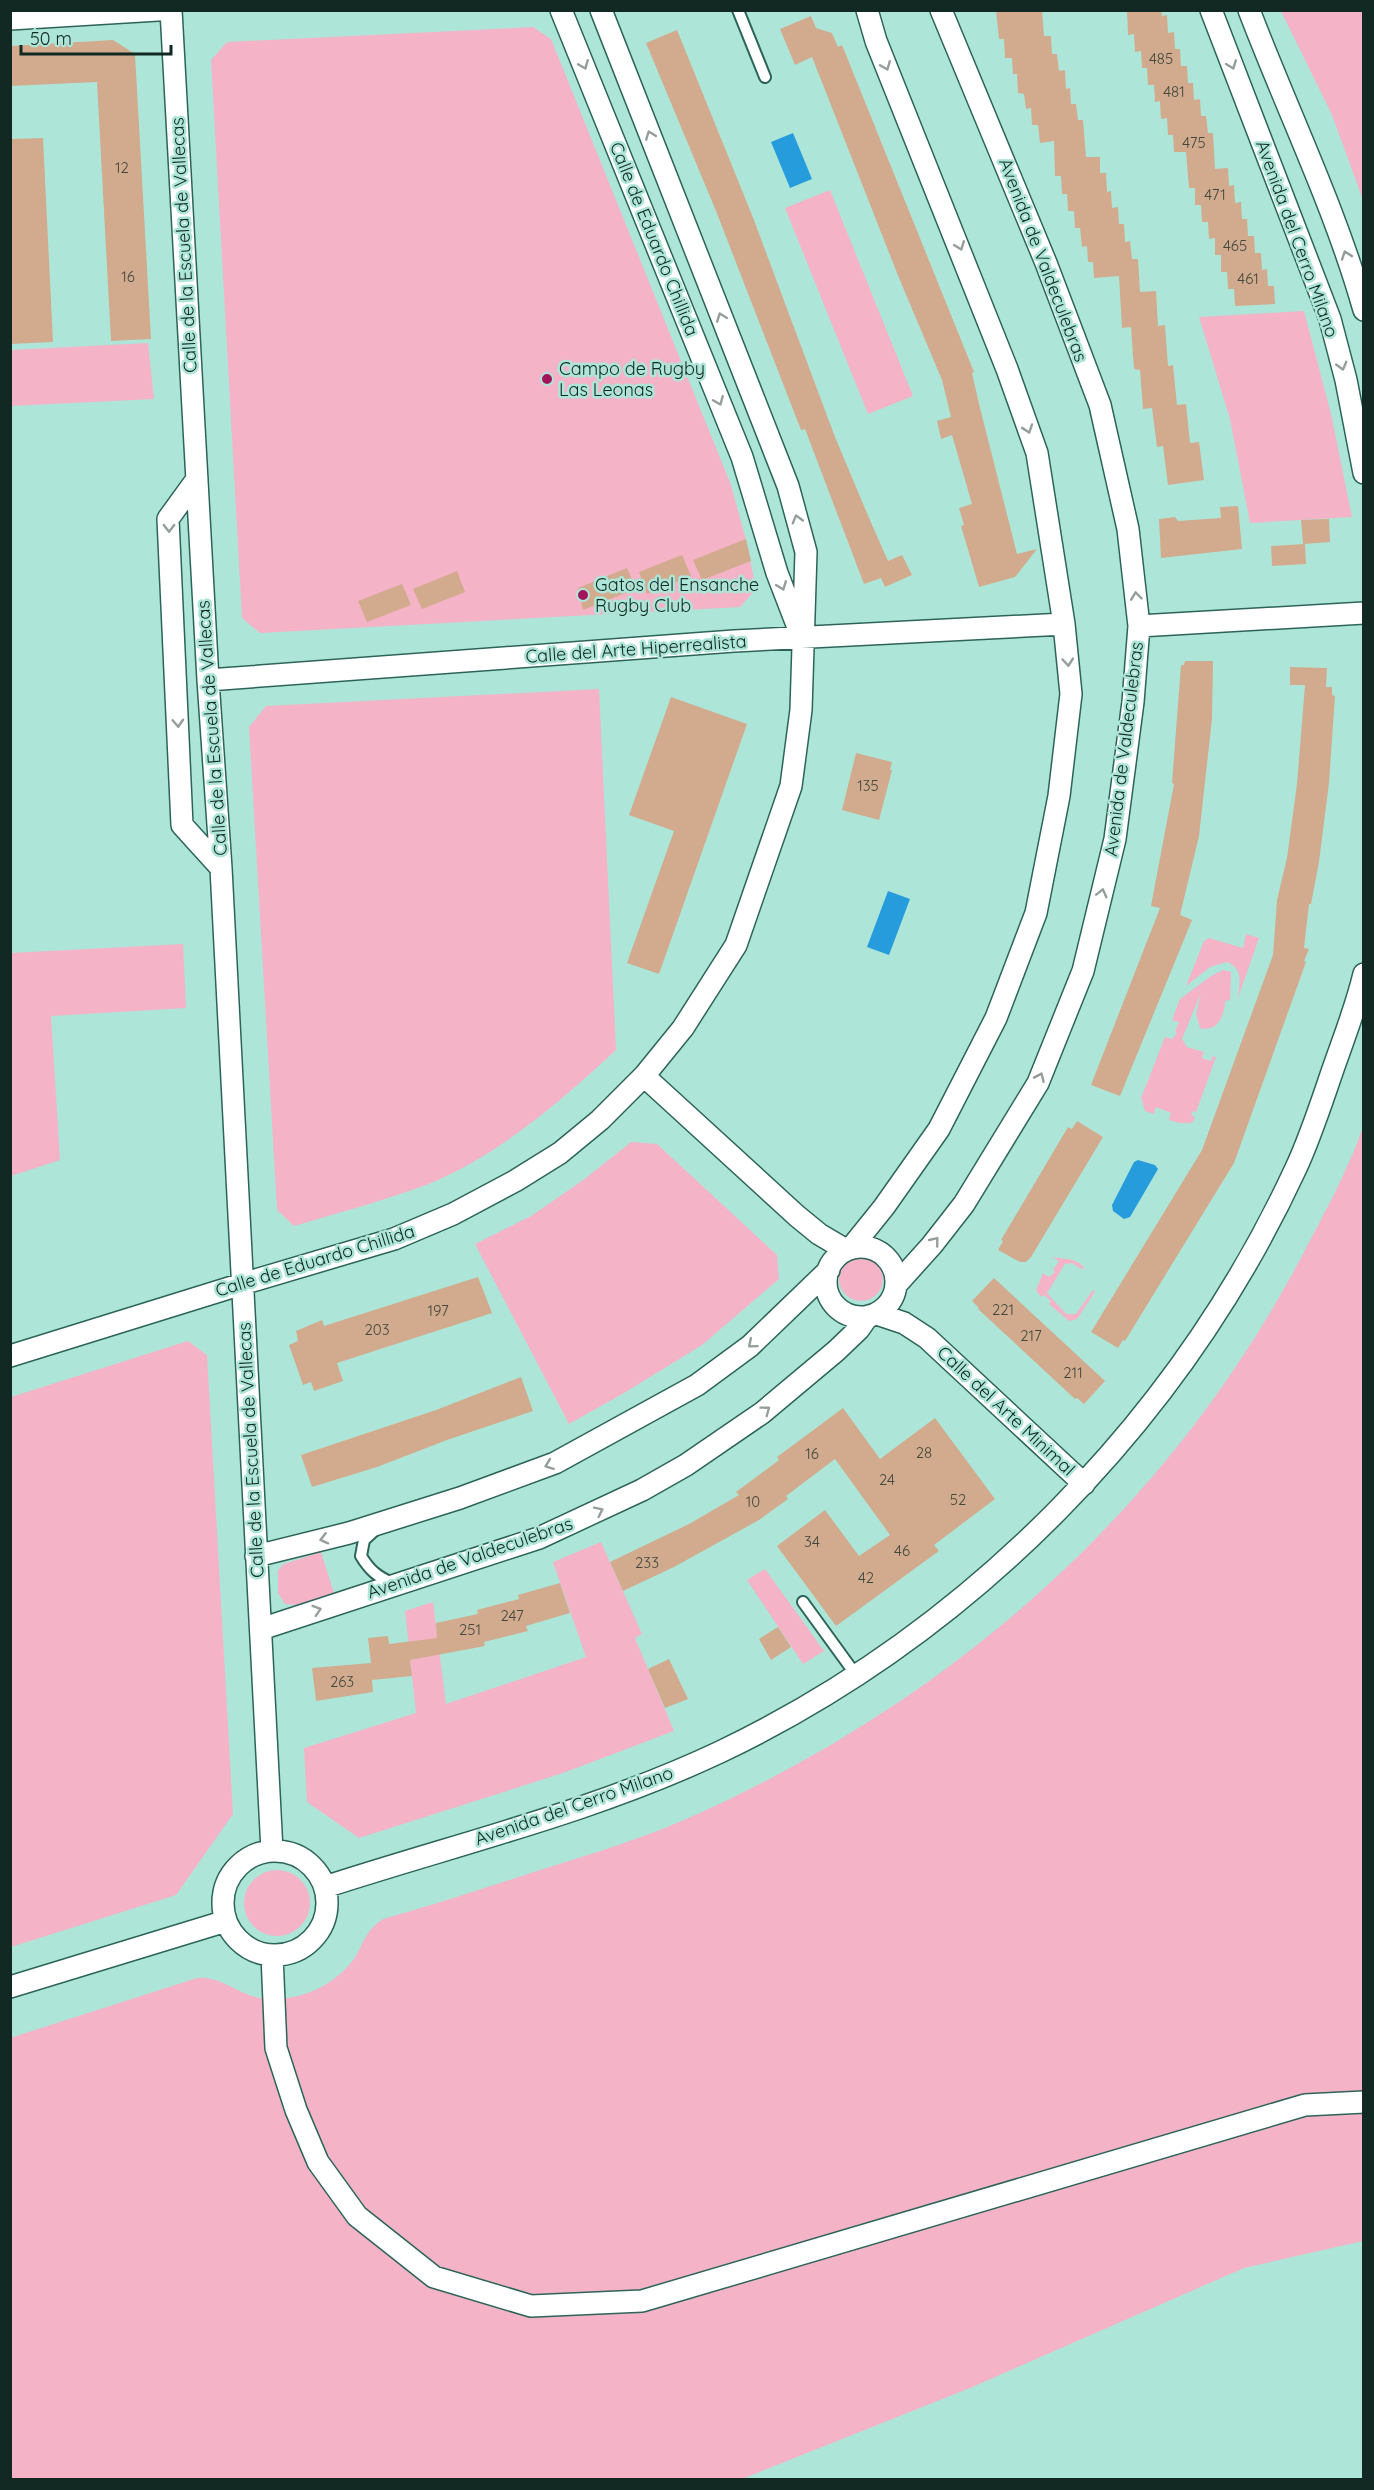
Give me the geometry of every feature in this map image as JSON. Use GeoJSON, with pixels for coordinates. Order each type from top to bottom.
{"type":"FeatureCollection","features":[{"type":"Feature","properties":{"kind":"street"},"geometry":{"type":"LineString","coordinates":[[10,19],[158,10]]}},
{"type":"Feature","properties":{"kind":"street","name":"Calle de la Escuela de Vallecas"},"geometry":{"type":"LineString","coordinates":[[171,10],[220,868],[272,1851]]}},
{"type":"Feature","properties":{"kind":"street","name":"Calle de Eduardo Chillida"},"geometry":{"type":"LineString","coordinates":[[561,10],[742,458],[777,573],[802,639]]}},
{"type":"Feature","properties":{"kind":"street","name":"Calle de Eduardo Chillida"},"geometry":{"type":"LineString","coordinates":[[10,1356],[394,1239],[453,1214],[515,1181],[560,1153],[600,1120],[644,1076],[683,1028],[736,945],[791,786],[801,710],[806,552],[788,486],[601,10]]}},
{"type":"Feature","properties":{"kind":"street"},"geometry":{"type":"LineString","coordinates":[[256,1556],[349,1533],[460,1498],[555,1463],[697,1385],[750,1346],[795,1305],[884,1207],[939,1129],[996,1018],[1036,913],[1059,796],[1071,694],[1064,624],[1037,453],[1008,369],[876,41],[867,10]]}},
{"type":"Feature","properties":{"kind":"street","name":"Avenida de Valdeculebras"},"geometry":{"type":"LineString","coordinates":[[896,1287],[964,1204],[1038,1083],[1083,971],[1115,839],[1133,702],[1139,626],[1128,529],[1100,405],[1046,263],[941,10]]}},
{"type":"Feature","properties":{"kind":"street","name":"Avenida del Cerro Milano"},"geometry":{"type":"LineString","coordinates":[[1211,10],[1330,320],[1346,380],[1364,473]]}},
{"type":"Feature","properties":{"kind":"street","name":"Avenida del Cerro Milano"},"geometry":{"type":"LineString","coordinates":[[1249,10],[1280,92],[1330,209],[1364,310]]}},
{"type":"Feature","properties":{"kind":"street","name":"Calle de la Escuela de Vallecas"},"geometry":{"type":"LineString","coordinates":[[197,479],[168,519],[182,825],[220,868]]}},
{"type":"Feature","properties":{"kind":"street"},"geometry":{"type":"LineString","coordinates":[[1139,626],[1364,613]]}},
{"type":"Feature","properties":{"kind":"street","name":"Calle del Arte Hiperrealista"},"geometry":{"type":"LineString","coordinates":[[208,680],[734,641],[1064,624]]}},
{"type":"Feature","properties":{"kind":"street","name":"Avenida del Cerro Milano"},"geometry":{"type":"LineString","coordinates":[[325,1887],[632,1790],[768,1728],[857,1676],[996,1570],[1084,1484],[1128,1434],[1184,1361],[1233,1287],[1297,1166],[1327,1086],[1364,974]]}},
{"type":"Feature","properties":{"kind":"street"},"geometry":{"type":"LineString","coordinates":[[644,1076],[819,1234],[848,1249],[868,1248],[882,1253],[891,1264],[896,1287],[889,1304],[873,1315],[856,1317],[844,1313],[836,1306],[828,1290],[829,1268],[819,1243],[797,1216]]}},
{"type":"Feature","properties":{"kind":"street","name":"Calle del Arte Minimal"},"geometry":{"type":"LineString","coordinates":[[896,1287],[906,1311],[927,1338],[1084,1484]]}},
{"type":"Feature","properties":{"kind":"street","name":"Avenida de Valdeculebras"},"geometry":{"type":"LineString","coordinates":[[261,1629],[539,1538],[642,1490],[686,1465],[791,1391],[873,1315]]}},
{"type":"Feature","properties":{"kind":"street","name":"Calle del Arte Minimal"},"geometry":{"type":"LineString","coordinates":[[873,1315],[904,1323],[927,1338]]}},
{"type":"Feature","properties":{"kind":"street"},"geometry":{"type":"LineString","coordinates":[[272,1851],[289,1853],[304,1860],[317,1872],[325,1887],[327,1904],[324,1920],[316,1935],[304,1946],[289,1953],[272,1955],[257,1952],[243,1945],[233,1934],[226,1921],[223,1897],[231,1874],[242,1862],[256,1854],[272,1851]]}},
{"type":"Feature","properties":{"kind":"street"},"geometry":{"type":"LineString","coordinates":[[10,1987],[226,1921]]}},
{"type":"Feature","properties":{"kind":"street"},"geometry":{"type":"LineString","coordinates":[[272,1955],[276,2048],[296,2110],[318,2162],[357,2216],[434,2277],[531,2306],[642,2301],[1305,2105],[1364,2102]]}},
{"type":"Feature","properties":{"kind":"lane"},"geometry":{"type":"LineString","coordinates":[[738,10],[765,77]]}},
{"type":"Feature","properties":{"kind":"lane"},"geometry":{"type":"LineString","coordinates":[[385,1521],[364,1539],[361,1556],[368,1568],[380,1578],[396,1584]]}},
{"type":"Feature","properties":{"kind":"lane"},"geometry":{"type":"LineString","coordinates":[[803,1602],[857,1676]]}},
{"type":"Feature","properties":{"kind":"shaded area"},"geometry":{"type":"Polygon","coordinates":[[[1281,11],[1363,11],[1363,200],[1332,115],[1281,11]]]}},
{"type":"Feature","properties":{"kind":"shaded area"},"geometry":{"type":"Polygon","coordinates":[[[533,27],[551,39],[731,485],[756,589],[740,607],[260,633],[242,618],[211,60],[227,42],[533,27]]]}},
{"type":"Feature","properties":{"kind":"shaded area"},"geometry":{"type":"Polygon","coordinates":[[[830,190],[913,396],[868,414],[785,208],[830,190]]]}},
{"type":"Feature","properties":{"kind":"shaded area"},"geometry":{"type":"Polygon","coordinates":[[[1304,311],[1331,414],[1352,517],[1250,523],[1230,419],[1199,317],[1304,311]]]}},
{"type":"Feature","properties":{"kind":"shaded area"},"geometry":{"type":"Polygon","coordinates":[[[148,343],[154,399],[11,406],[11,350],[148,343]]]}},
{"type":"Feature","properties":{"kind":"shaded area"},"geometry":{"type":"Polygon","coordinates":[[[599,689],[616,1050],[527,1126],[453,1173],[393,1196],[294,1226],[277,1210],[249,727],[266,706],[599,689]]]}},
{"type":"Feature","properties":{"kind":"shaded area"},"geometry":{"type":"Polygon","coordinates":[[[1246,934],[1259,938],[1238,998],[1240,982],[1238,972],[1227,962],[1210,967],[1186,986],[1204,941],[1209,938],[1243,948],[1246,934]]]}},
{"type":"Feature","properties":{"kind":"shaded area"},"geometry":{"type":"Polygon","coordinates":[[[183,944],[186,1008],[51,1016],[60,1160],[11,1176],[11,953],[183,944]]]}},
{"type":"Feature","properties":{"kind":"shaded area"},"geometry":{"type":"Polygon","coordinates":[[[1223,970],[1231,972],[1230,1000],[1225,1001],[1222,1017],[1211,1028],[1200,1028],[1196,1014],[1201,993],[1182,1039],[1187,1047],[1204,1052],[1202,1058],[1211,1061],[1213,1056],[1216,1057],[1196,1112],[1193,1111],[1191,1115],[1195,1117],[1192,1123],[1169,1120],[1171,1113],[1156,1107],[1154,1114],[1145,1111],[1141,1098],[1165,1037],[1172,1039],[1177,1033],[1175,1032],[1179,1022],[1172,1020],[1180,999],[1223,970]]]}},
{"type":"Feature","properties":{"kind":"shaded area"},"geometry":{"type":"Polygon","coordinates":[[[1363,1127],[1363,2241],[1244,2268],[970,2388],[742,2479],[11,2479],[10,2038],[197,1978],[214,1979],[261,1998],[288,1998],[313,1991],[336,1978],[345,1969],[354,1959],[368,1933],[383,1919],[598,1852],[682,1821],[797,1764],[886,1710],[971,1650],[1050,1583],[1124,1509],[1191,1430],[1251,1344],[1304,1252],[1344,1174],[1363,1127]]]}},
{"type":"Feature","properties":{"kind":"shaded area"},"geometry":{"type":"Polygon","coordinates":[[[631,1142],[657,1144],[777,1255],[779,1279],[702,1345],[569,1424],[475,1244],[531,1216],[582,1181],[631,1142]]]}},
{"type":"Feature","properties":{"kind":"shaded area"},"geometry":{"type":"Polygon","coordinates":[[[861,1257],[876,1264],[883,1279],[876,1294],[861,1301],[846,1294],[839,1279],[846,1264],[861,1257]]]}},
{"type":"Feature","properties":{"kind":"shaded area"},"geometry":{"type":"Polygon","coordinates":[[[1052,1257],[1074,1261],[1084,1268],[1083,1270],[1072,1263],[1065,1264],[1047,1293],[1066,1314],[1076,1314],[1093,1290],[1095,1292],[1077,1319],[1069,1321],[1049,1304],[1051,1301],[1044,1295],[1041,1297],[1036,1290],[1043,1273],[1049,1277],[1055,1272],[1053,1270],[1059,1261],[1052,1257]]]}},
{"type":"Feature","properties":{"kind":"shaded area"},"geometry":{"type":"Polygon","coordinates":[[[188,1341],[207,1355],[233,1814],[176,1895],[11,1947],[11,1397],[188,1341]]]}},
{"type":"Feature","properties":{"kind":"shaded area"},"geometry":{"type":"Polygon","coordinates":[[[601,1542],[642,1634],[635,1638],[674,1731],[563,1773],[359,1838],[307,1802],[304,1748],[416,1713],[405,1611],[433,1602],[446,1704],[586,1657],[553,1562],[601,1542]]]}},
{"type":"Feature","properties":{"kind":"shaded area"},"geometry":{"type":"Polygon","coordinates":[[[321,1552],[334,1593],[297,1605],[285,1604],[278,1593],[278,1570],[284,1564],[321,1552]]]}},
{"type":"Feature","properties":{"kind":"shaded area"},"geometry":{"type":"Polygon","coordinates":[[[765,1569],[824,1651],[803,1664],[747,1580],[765,1569]]]}},
{"type":"Feature","properties":{"kind":"shaded area"},"geometry":{"type":"Polygon","coordinates":[[[277,1870],[290,1873],[300,1880],[307,1890],[310,1903],[307,1916],[300,1926],[290,1933],[277,1936],[264,1933],[254,1926],[247,1916],[244,1903],[247,1890],[254,1880],[264,1873],[277,1870]]]}},
{"type":"Feature","properties":{"kind":"water"},"geometry":{"type":"Polygon","coordinates":[[[793,133],[812,179],[790,188],[771,142],[793,133]]]}},
{"type":"Feature","properties":{"kind":"water"},"geometry":{"type":"Polygon","coordinates":[[[888,891],[910,899],[889,955],[867,947],[888,891]]]}},
{"type":"Feature","properties":{"kind":"water"},"geometry":{"type":"Polygon","coordinates":[[[1138,1160],[1155,1165],[1158,1169],[1130,1217],[1124,1219],[1113,1211],[1112,1205],[1134,1162],[1138,1160]]]}},
{"type":"Feature","properties":{"kind":"building"},"geometry":{"type":"Polygon","coordinates":[[[996,10],[1042,10],[1044,36],[1051,36],[1052,54],[1057,54],[1059,71],[1065,70],[1066,89],[1070,88],[1071,104],[1076,104],[1078,120],[1083,120],[1086,157],[1100,157],[1100,173],[1106,173],[1107,192],[1111,191],[1112,208],[1118,207],[1119,224],[1124,224],[1125,242],[1130,241],[1132,259],[1138,259],[1140,292],[1156,291],[1158,326],[1165,325],[1168,366],[1173,365],[1177,405],[1186,404],[1190,443],[1199,442],[1204,480],[1168,485],[1163,446],[1157,447],[1152,408],[1143,409],[1140,370],[1134,369],[1131,327],[1122,328],[1119,276],[1094,278],[1093,262],[1088,262],[1087,246],[1082,247],[1080,228],[1075,228],[1074,211],[1068,211],[1067,194],[1062,194],[1061,176],[1055,176],[1054,141],[1040,143],[1038,125],[1032,125],[1031,108],[1026,109],[1024,94],[1018,93],[1017,74],[1013,74],[1012,58],[1005,58],[1004,39],[999,39],[996,10]]]}},
{"type":"Feature","properties":{"kind":"building"},"geometry":{"type":"Polygon","coordinates":[[[1127,10],[1161,10],[1162,16],[1167,15],[1168,33],[1174,32],[1175,49],[1180,49],[1181,66],[1187,66],[1188,83],[1193,83],[1194,100],[1200,99],[1201,116],[1206,116],[1208,133],[1213,133],[1215,169],[1228,168],[1229,186],[1234,185],[1235,203],[1241,202],[1242,219],[1247,219],[1248,236],[1254,236],[1255,253],[1261,253],[1262,270],[1267,269],[1268,286],[1274,286],[1275,304],[1235,306],[1234,289],[1228,289],[1227,272],[1221,272],[1221,255],[1215,255],[1215,238],[1209,239],[1208,222],[1202,222],[1201,205],[1195,205],[1195,188],[1189,188],[1186,152],[1174,152],[1173,135],[1168,135],[1167,118],[1161,119],[1160,101],[1155,102],[1154,85],[1148,85],[1147,68],[1142,68],[1141,51],[1135,52],[1134,34],[1128,35],[1127,10]]]}},
{"type":"Feature","properties":{"kind":"building"},"geometry":{"type":"Polygon","coordinates":[[[811,16],[816,28],[832,33],[838,47],[842,45],[974,372],[972,373],[979,404],[1017,554],[1037,549],[1015,577],[979,587],[961,526],[964,525],[959,508],[972,504],[952,435],[941,439],[937,421],[951,417],[942,380],[899,278],[812,57],[795,65],[780,29],[811,16]]]}},
{"type":"Feature","properties":{"kind":"building"},"geometry":{"type":"Polygon","coordinates":[[[677,30],[752,215],[835,437],[869,518],[888,561],[902,555],[912,575],[885,587],[881,578],[864,584],[805,429],[801,430],[716,211],[646,43],[677,30]]]}},
{"type":"Feature","properties":{"kind":"building"},"geometry":{"type":"Polygon","coordinates":[[[113,40],[135,54],[151,339],[111,341],[97,82],[10,86],[10,46],[113,40]]]}},
{"type":"Feature","properties":{"kind":"building"},"geometry":{"type":"Polygon","coordinates":[[[43,138],[53,342],[11,344],[10,139],[43,138]]]}},
{"type":"Feature","properties":{"kind":"building"},"geometry":{"type":"Polygon","coordinates":[[[1238,506],[1242,549],[1161,558],[1159,519],[1175,517],[1178,521],[1221,518],[1220,507],[1238,506]]]}},
{"type":"Feature","properties":{"kind":"building"},"geometry":{"type":"Polygon","coordinates":[[[1329,519],[1330,542],[1303,544],[1301,520],[1329,519]]]}},
{"type":"Feature","properties":{"kind":"building"},"geometry":{"type":"Polygon","coordinates":[[[746,539],[751,561],[702,580],[693,560],[746,539]]]}},
{"type":"Feature","properties":{"kind":"building"},"geometry":{"type":"Polygon","coordinates":[[[1305,544],[1306,564],[1272,566],[1271,546],[1305,544]]]}},
{"type":"Feature","properties":{"kind":"building"},"geometry":{"type":"Polygon","coordinates":[[[682,555],[691,576],[647,594],[639,572],[682,555]]]}},
{"type":"Feature","properties":{"kind":"building"},"geometry":{"type":"Polygon","coordinates":[[[627,568],[636,589],[583,610],[578,588],[627,568]]]}},
{"type":"Feature","properties":{"kind":"building"},"geometry":{"type":"Polygon","coordinates":[[[457,571],[465,592],[422,609],[413,589],[457,571]]]}},
{"type":"Feature","properties":{"kind":"building"},"geometry":{"type":"Polygon","coordinates":[[[402,584],[411,605],[367,622],[358,601],[402,584]]]}},
{"type":"Feature","properties":{"kind":"building"},"geometry":{"type":"Polygon","coordinates":[[[1185,661],[1213,661],[1212,719],[1199,836],[1180,915],[1192,920],[1120,1096],[1091,1085],[1160,908],[1151,906],[1174,784],[1172,783],[1181,665],[1184,665],[1185,661]]]}},
{"type":"Feature","properties":{"kind":"building"},"geometry":{"type":"Polygon","coordinates":[[[1290,667],[1327,668],[1326,687],[1332,687],[1332,695],[1335,696],[1329,783],[1319,862],[1311,904],[1309,904],[1304,948],[1309,949],[1304,961],[1306,962],[1234,1163],[1125,1341],[1123,1340],[1118,1348],[1091,1332],[1202,1150],[1273,955],[1277,900],[1287,858],[1297,784],[1305,685],[1290,685],[1290,667]]]}},
{"type":"Feature","properties":{"kind":"building"},"geometry":{"type":"Polygon","coordinates":[[[671,697],[747,724],[659,974],[627,963],[674,831],[629,815],[671,697]]]}},
{"type":"Feature","properties":{"kind":"building"},"geometry":{"type":"Polygon","coordinates":[[[856,753],[892,762],[879,820],[842,810],[856,753]]]}},
{"type":"Feature","properties":{"kind":"building"},"geometry":{"type":"Polygon","coordinates":[[[1077,1121],[1103,1137],[1031,1257],[1026,1262],[1020,1262],[998,1250],[1003,1241],[1001,1240],[1068,1127],[1072,1129],[1077,1121]]]}},
{"type":"Feature","properties":{"kind":"building"},"geometry":{"type":"Polygon","coordinates":[[[478,1277],[492,1313],[337,1363],[343,1381],[314,1391],[311,1382],[303,1385],[289,1345],[298,1341],[296,1331],[322,1320],[324,1326],[478,1277]]]}},
{"type":"Feature","properties":{"kind":"building"},"geometry":{"type":"Polygon","coordinates":[[[994,1278],[1105,1381],[1084,1404],[1077,1398],[1075,1399],[972,1301],[994,1278]]]}},
{"type":"Feature","properties":{"kind":"building"},"geometry":{"type":"Polygon","coordinates":[[[521,1377],[533,1411],[377,1467],[312,1487],[301,1455],[436,1410],[521,1377]]]}},
{"type":"Feature","properties":{"kind":"building"},"geometry":{"type":"Polygon","coordinates":[[[843,1408],[880,1459],[935,1418],[995,1499],[934,1545],[939,1551],[836,1626],[777,1546],[825,1510],[859,1556],[890,1535],[835,1459],[786,1496],[788,1499],[759,1520],[674,1567],[623,1591],[610,1562],[689,1524],[739,1495],[736,1492],[779,1460],[777,1457],[843,1408]]]}},
{"type":"Feature","properties":{"kind":"building"},"geometry":{"type":"Polygon","coordinates":[[[560,1583],[570,1613],[526,1626],[528,1631],[484,1642],[485,1646],[410,1660],[412,1676],[372,1680],[373,1692],[316,1701],[312,1668],[371,1663],[368,1638],[388,1636],[389,1644],[437,1638],[436,1623],[478,1614],[477,1610],[519,1599],[518,1595],[560,1583]]]}},
{"type":"Feature","properties":{"kind":"building"},"geometry":{"type":"Polygon","coordinates":[[[778,1627],[791,1647],[771,1660],[759,1639],[778,1627]]]}},
{"type":"Feature","properties":{"kind":"building"},"geometry":{"type":"Polygon","coordinates":[[[669,1659],[688,1699],[665,1708],[648,1669],[669,1659]]]}},
{"type":"Feature","properties":{"kind":"place","name":"Campo de Rugby Las Leonas"},"geometry":{"type":"Point","coordinates":[547,379]}},
{"type":"Feature","properties":{"kind":"place","name":"Gatos del Ensanche Rugby Club"},"geometry":{"type":"Point","coordinates":[583,595]}}]}
